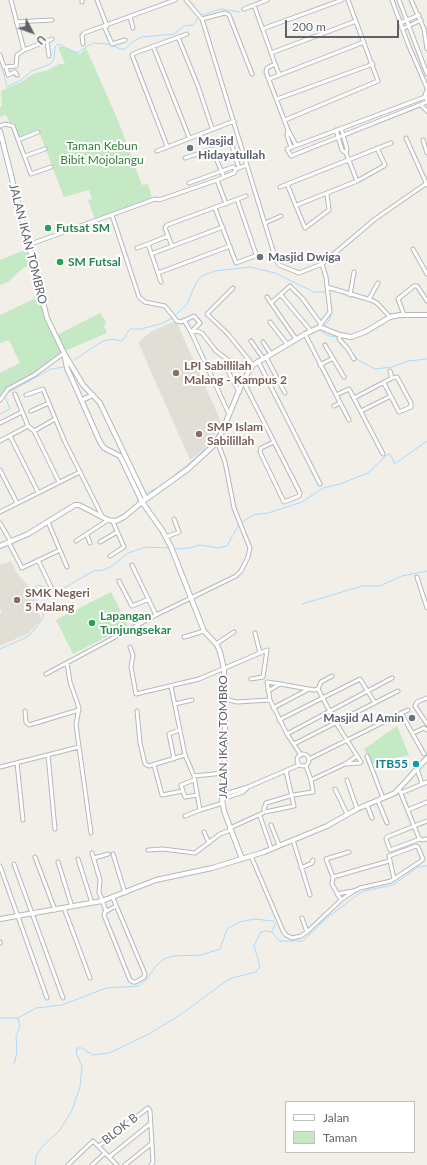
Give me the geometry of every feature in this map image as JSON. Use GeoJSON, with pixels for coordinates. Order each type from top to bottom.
{"type":"FeatureCollection","features":[{"type":"Feature","properties":{"kind":"street"},"geometry":{"type":"LineString","coordinates":[[12,0],[13,12],[24,50]]}},
{"type":"Feature","properties":{"kind":"street"},"geometry":{"type":"LineString","coordinates":[[98,0],[105,26],[112,44],[125,40]]}},
{"type":"Feature","properties":{"kind":"street"},"geometry":{"type":"LineString","coordinates":[[83,44],[83,34],[175,0]]}},
{"type":"Feature","properties":{"kind":"street"},"geometry":{"type":"LineString","coordinates":[[186,0],[202,19],[279,265],[299,273],[322,264],[378,216],[427,184],[406,138]]}},
{"type":"Feature","properties":{"kind":"street"},"geometry":{"type":"LineString","coordinates":[[244,9],[267,0]]}},
{"type":"Feature","properties":{"kind":"street"},"geometry":{"type":"LineString","coordinates":[[262,29],[342,0]]}},
{"type":"Feature","properties":{"kind":"street"},"geometry":{"type":"LineString","coordinates":[[285,120],[377,83],[378,80],[348,0]]}},
{"type":"Feature","properties":{"kind":"street"},"geometry":{"type":"LineString","coordinates":[[392,0],[402,29],[427,89],[425,97],[427,102],[291,156],[287,149],[291,146],[425,97]]}},
{"type":"Feature","properties":{"kind":"street"},"geometry":{"type":"LineString","coordinates":[[399,0],[427,74]]}},
{"type":"Feature","properties":{"kind":"street"},"geometry":{"type":"LineString","coordinates":[[411,0],[419,15],[425,32],[427,49]]}},
{"type":"Feature","properties":{"kind":"street"},"geometry":{"type":"LineString","coordinates":[[254,5],[279,74]]}},
{"type":"Feature","properties":{"kind":"street"},"geometry":{"type":"LineString","coordinates":[[202,19],[225,13],[229,15],[252,74]]}},
{"type":"Feature","properties":{"kind":"street"},"geometry":{"type":"LineString","coordinates":[[400,23],[419,15]]}},
{"type":"Feature","properties":{"kind":"street"},"geometry":{"type":"LineString","coordinates":[[130,17],[133,28]]}},
{"type":"Feature","properties":{"kind":"street"},"geometry":{"type":"LineString","coordinates":[[16,22],[52,20]]}},
{"type":"Feature","properties":{"kind":"street"},"geometry":{"type":"LineString","coordinates":[[402,29],[421,20]]}},
{"type":"Feature","properties":{"kind":"street"},"geometry":{"type":"LineString","coordinates":[[271,53],[356,21]]}},
{"type":"Feature","properties":{"kind":"street"},"geometry":{"type":"LineString","coordinates":[[167,146],[132,57],[135,52],[187,34]]}},
{"type":"Feature","properties":{"kind":"street"},"geometry":{"type":"LineString","coordinates":[[178,37],[198,86],[212,128]]}},
{"type":"Feature","properties":{"kind":"street"},"geometry":{"type":"LineString","coordinates":[[6,67],[16,66],[16,56],[24,50],[52,39]]}},
{"type":"Feature","properties":{"kind":"street"},"geometry":{"type":"LineString","coordinates":[[47,42],[48,56]]}},
{"type":"Feature","properties":{"kind":"street"},"geometry":{"type":"LineString","coordinates":[[269,79],[364,42]]}},
{"type":"Feature","properties":{"kind":"street"},"geometry":{"type":"LineString","coordinates":[[153,46],[190,137]]}},
{"type":"Feature","properties":{"kind":"street"},"geometry":{"type":"LineString","coordinates":[[0,55],[3,67],[6,67],[8,75],[15,72],[17,75]]}},
{"type":"Feature","properties":{"kind":"street"},"geometry":{"type":"LineString","coordinates":[[275,64],[266,70],[288,130],[296,145]]}},
{"type":"Feature","properties":{"kind":"street"},"geometry":{"type":"LineString","coordinates":[[277,99],[372,64]]}},
{"type":"Feature","properties":{"kind":"street"},"geometry":{"type":"LineString","coordinates":[[422,104],[427,111]]}},
{"type":"Feature","properties":{"kind":"street"},"geometry":{"type":"LineString","coordinates":[[157,151],[212,128],[234,121]]}},
{"type":"Feature","properties":{"kind":"street"},"geometry":{"type":"LineString","coordinates":[[0,126],[5,124],[13,126],[31,174],[51,167]]}},
{"type":"Feature","properties":{"kind":"street"},"geometry":{"type":"LineString","coordinates":[[341,128],[347,149],[346,153]]}},
{"type":"Feature","properties":{"kind":"street"},"geometry":{"type":"LineString","coordinates":[[288,130],[287,136],[291,146]]}},
{"type":"Feature","properties":{"kind":"street"},"geometry":{"type":"LineString","coordinates":[[336,130],[342,150],[346,153],[357,181]]}},
{"type":"Feature","properties":{"kind":"street","name":"JALAN IKAN TOMBRO"},"geometry":{"type":"LineString","coordinates":[[0,131],[47,318],[64,354]]}},
{"type":"Feature","properties":{"kind":"street"},"geometry":{"type":"LineString","coordinates":[[18,140],[38,132]]}},
{"type":"Feature","properties":{"kind":"street"},"geometry":{"type":"LineString","coordinates":[[230,140],[238,169]]}},
{"type":"Feature","properties":{"kind":"street"},"geometry":{"type":"LineString","coordinates":[[422,140],[427,153]]}},
{"type":"Feature","properties":{"kind":"street"},"geometry":{"type":"LineString","coordinates":[[280,187],[391,143]]}},
{"type":"Feature","properties":{"kind":"street"},"geometry":{"type":"LineString","coordinates":[[297,205],[357,181],[384,166],[377,148]]}},
{"type":"Feature","properties":{"kind":"street"},"geometry":{"type":"LineString","coordinates":[[25,156],[45,149]]}},
{"type":"Feature","properties":{"kind":"street"},"geometry":{"type":"LineString","coordinates":[[185,158],[212,149],[224,177]]}},
{"type":"Feature","properties":{"kind":"street"},"geometry":{"type":"LineString","coordinates":[[28,245],[217,180],[234,173],[238,169],[247,165]]}},
{"type":"Feature","properties":{"kind":"street"},"geometry":{"type":"LineString","coordinates":[[189,183],[233,167],[238,169]]}},
{"type":"Feature","properties":{"kind":"street"},"geometry":{"type":"LineString","coordinates":[[217,180],[226,204]]}},
{"type":"Feature","properties":{"kind":"street"},"geometry":{"type":"LineString","coordinates":[[288,184],[305,228],[329,210],[327,194]]}},
{"type":"Feature","properties":{"kind":"street"},"geometry":{"type":"LineString","coordinates":[[172,246],[165,227],[167,225],[246,196]]}},
{"type":"Feature","properties":{"kind":"street"},"geometry":{"type":"LineString","coordinates":[[215,208],[236,263],[256,255],[236,200]]}},
{"type":"Feature","properties":{"kind":"street"},"geometry":{"type":"LineString","coordinates":[[112,215],[138,297],[145,302],[166,306],[174,318],[179,322],[192,315],[198,321],[199,325],[191,332]]}},
{"type":"Feature","properties":{"kind":"street"},"geometry":{"type":"LineString","coordinates":[[265,223],[281,216]]}},
{"type":"Feature","properties":{"kind":"street"},"geometry":{"type":"LineString","coordinates":[[151,254],[223,227]]}},
{"type":"Feature","properties":{"kind":"street"},"geometry":{"type":"LineString","coordinates":[[137,248],[168,236]]}},
{"type":"Feature","properties":{"kind":"street"},"geometry":{"type":"LineString","coordinates":[[148,244],[161,282]]}},
{"type":"Feature","properties":{"kind":"street"},"geometry":{"type":"LineString","coordinates":[[158,273],[230,246]]}},
{"type":"Feature","properties":{"kind":"street"},"geometry":{"type":"LineString","coordinates":[[413,249],[427,274]]}},
{"type":"Feature","properties":{"kind":"street"},"geometry":{"type":"LineString","coordinates":[[191,332],[198,331],[202,333],[216,351],[238,367],[264,358],[305,334],[322,327],[330,312],[328,290],[322,264]]}},
{"type":"Feature","properties":{"kind":"street"},"geometry":{"type":"LineString","coordinates":[[350,295],[354,272]]}},
{"type":"Feature","properties":{"kind":"street"},"geometry":{"type":"LineString","coordinates":[[369,299],[378,283]]}},
{"type":"Feature","properties":{"kind":"street"},"geometry":{"type":"LineString","coordinates":[[272,303],[290,286],[292,287],[322,327],[340,337],[354,359]]}},
{"type":"Feature","properties":{"kind":"street"},"geometry":{"type":"LineString","coordinates":[[404,315],[398,301],[399,298],[416,286],[425,294],[427,301]]}},
{"type":"Feature","properties":{"kind":"street"},"geometry":{"type":"LineString","coordinates":[[233,288],[207,314],[228,334],[251,363]]}},
{"type":"Feature","properties":{"kind":"street"},"geometry":{"type":"LineString","coordinates":[[328,290],[369,299],[379,305],[390,317]]}},
{"type":"Feature","properties":{"kind":"street"},"geometry":{"type":"LineString","coordinates":[[281,295],[311,331]]}},
{"type":"Feature","properties":{"kind":"street"},"geometry":{"type":"LineString","coordinates":[[267,297],[296,339]]}},
{"type":"Feature","properties":{"kind":"street"},"geometry":{"type":"LineString","coordinates":[[340,337],[355,336],[390,317],[404,315],[427,315]]}},
{"type":"Feature","properties":{"kind":"street"},"geometry":{"type":"LineString","coordinates":[[184,320],[229,414]]}},
{"type":"Feature","properties":{"kind":"street"},"geometry":{"type":"LineString","coordinates":[[270,322],[287,344]]}},
{"type":"Feature","properties":{"kind":"street"},"geometry":{"type":"LineString","coordinates":[[305,334],[349,420]]}},
{"type":"Feature","properties":{"kind":"street"},"geometry":{"type":"LineString","coordinates":[[251,341],[264,358],[285,393]]}},
{"type":"Feature","properties":{"kind":"street"},"geometry":{"type":"LineString","coordinates":[[263,342],[271,354]]}},
{"type":"Feature","properties":{"kind":"street"},"geometry":{"type":"LineString","coordinates":[[326,345],[344,377]]}},
{"type":"Feature","properties":{"kind":"street"},"geometry":{"type":"LineString","coordinates":[[64,354],[85,388],[100,403],[144,501]]}},
{"type":"Feature","properties":{"kind":"street"},"geometry":{"type":"LineString","coordinates":[[0,400],[8,389],[34,375],[64,354]]}},
{"type":"Feature","properties":{"kind":"street"},"geometry":{"type":"LineString","coordinates":[[64,354],[67,368],[104,448],[120,456],[144,501]]}},
{"type":"Feature","properties":{"kind":"street"},"geometry":{"type":"LineString","coordinates":[[320,365],[333,358]]}},
{"type":"Feature","properties":{"kind":"street"},"geometry":{"type":"LineString","coordinates":[[258,361],[320,484]]}},
{"type":"Feature","properties":{"kind":"street"},"geometry":{"type":"LineString","coordinates":[[0,546],[28,534],[75,505],[113,522],[124,517],[188,469],[218,441],[251,363]]}},
{"type":"Feature","properties":{"kind":"street"},"geometry":{"type":"LineString","coordinates":[[390,371],[392,378]]}},
{"type":"Feature","properties":{"kind":"street"},"geometry":{"type":"LineString","coordinates":[[230,373],[239,392]]}},
{"type":"Feature","properties":{"kind":"street"},"geometry":{"type":"LineString","coordinates":[[354,398],[392,378],[398,378],[411,406],[400,412],[384,383]]}},
{"type":"Feature","properties":{"kind":"street"},"geometry":{"type":"LineString","coordinates":[[244,381],[300,493],[299,496],[284,502],[260,452],[261,448],[274,442]]}},
{"type":"Feature","properties":{"kind":"street"},"geometry":{"type":"LineString","coordinates":[[26,395],[42,389],[55,420],[103,518]]}},
{"type":"Feature","properties":{"kind":"street"},"geometry":{"type":"LineString","coordinates":[[336,395],[348,389],[384,454]]}},
{"type":"Feature","properties":{"kind":"street"},"geometry":{"type":"LineString","coordinates":[[15,394],[28,426],[34,431],[59,482]]}},
{"type":"Feature","properties":{"kind":"street"},"geometry":{"type":"LineString","coordinates":[[82,400],[93,395]]}},
{"type":"Feature","properties":{"kind":"street"},"geometry":{"type":"LineString","coordinates":[[361,411],[390,396]]}},
{"type":"Feature","properties":{"kind":"street"},"geometry":{"type":"LineString","coordinates":[[31,411],[49,403]]}},
{"type":"Feature","properties":{"kind":"street"},"geometry":{"type":"LineString","coordinates":[[334,406],[340,403]]}},
{"type":"Feature","properties":{"kind":"street"},"geometry":{"type":"LineString","coordinates":[[0,423],[22,412]]}},
{"type":"Feature","properties":{"kind":"street"},"geometry":{"type":"LineString","coordinates":[[34,431],[55,420]]}},
{"type":"Feature","properties":{"kind":"street"},"geometry":{"type":"LineString","coordinates":[[0,441],[28,426]]}},
{"type":"Feature","properties":{"kind":"street"},"geometry":{"type":"LineString","coordinates":[[10,436],[38,492]]}},
{"type":"Feature","properties":{"kind":"street"},"geometry":{"type":"LineString","coordinates":[[46,674],[156,615],[236,576],[241,571],[246,562],[250,548],[243,525],[238,516],[225,462],[218,441]]}},
{"type":"Feature","properties":{"kind":"street"},"geometry":{"type":"LineString","coordinates":[[0,470],[17,503]]}},
{"type":"Feature","properties":{"kind":"street"},"geometry":{"type":"LineString","coordinates":[[0,512],[80,472]]}},
{"type":"Feature","properties":{"kind":"street","name":"JALAN IKAN TOMBRO"},"geometry":{"type":"LineString","coordinates":[[144,501],[172,549],[204,631],[216,644],[224,669],[224,773],[222,799],[242,859]]}},
{"type":"Feature","properties":{"kind":"street"},"geometry":{"type":"LineString","coordinates":[[166,537],[179,532],[174,519]]}},
{"type":"Feature","properties":{"kind":"street"},"geometry":{"type":"LineString","coordinates":[[76,541],[108,520]]}},
{"type":"Feature","properties":{"kind":"street"},"geometry":{"type":"LineString","coordinates":[[48,522],[67,567]]}},
{"type":"Feature","properties":{"kind":"street"},"geometry":{"type":"LineString","coordinates":[[110,556],[124,548],[113,522]]}},
{"type":"Feature","properties":{"kind":"street"},"geometry":{"type":"LineString","coordinates":[[0,523],[22,568],[60,550]]}},
{"type":"Feature","properties":{"kind":"street"},"geometry":{"type":"LineString","coordinates":[[100,542],[117,532]]}},
{"type":"Feature","properties":{"kind":"street"},"geometry":{"type":"LineString","coordinates":[[87,535],[90,543]]}},
{"type":"Feature","properties":{"kind":"street"},"geometry":{"type":"LineString","coordinates":[[38,560],[51,587]]}},
{"type":"Feature","properties":{"kind":"street"},"geometry":{"type":"LineString","coordinates":[[132,565],[156,615]]}},
{"type":"Feature","properties":{"kind":"street"},"geometry":{"type":"LineString","coordinates":[[417,577],[427,608]]}},
{"type":"Feature","properties":{"kind":"street"},"geometry":{"type":"LineString","coordinates":[[119,581],[132,606],[149,599]]}},
{"type":"Feature","properties":{"kind":"street"},"geometry":{"type":"LineString","coordinates":[[184,637],[204,631]]}},
{"type":"Feature","properties":{"kind":"street"},"geometry":{"type":"LineString","coordinates":[[216,644],[234,632]]}},
{"type":"Feature","properties":{"kind":"street"},"geometry":{"type":"LineString","coordinates":[[255,632],[260,652]]}},
{"type":"Feature","properties":{"kind":"street"},"geometry":{"type":"LineString","coordinates":[[130,646],[132,655],[131,667],[135,693],[199,679],[267,650],[263,677]]}},
{"type":"Feature","properties":{"kind":"street"},"geometry":{"type":"LineString","coordinates":[[67,663],[70,682],[79,710],[76,725],[91,834]]}},
{"type":"Feature","properties":{"kind":"street"},"geometry":{"type":"LineString","coordinates":[[318,689],[321,682],[332,676]]}},
{"type":"Feature","properties":{"kind":"street"},"geometry":{"type":"LineString","coordinates":[[251,679],[263,677],[268,681],[280,684],[318,689]]}},
{"type":"Feature","properties":{"kind":"street"},"geometry":{"type":"LineString","coordinates":[[287,734],[392,678]]}},
{"type":"Feature","properties":{"kind":"street"},"geometry":{"type":"LineString","coordinates":[[279,720],[359,679],[361,679],[375,704]]}},
{"type":"Feature","properties":{"kind":"street"},"geometry":{"type":"LineString","coordinates":[[268,681],[270,700],[279,720],[301,755],[306,755],[309,759]]}},
{"type":"Feature","properties":{"kind":"street"},"geometry":{"type":"LineString","coordinates":[[268,691],[280,684]]}},
{"type":"Feature","properties":{"kind":"street"},"geometry":{"type":"LineString","coordinates":[[171,686],[184,755],[194,776],[200,810]]}},
{"type":"Feature","properties":{"kind":"street"},"geometry":{"type":"LineString","coordinates":[[273,708],[309,688]]}},
{"type":"Feature","properties":{"kind":"street"},"geometry":{"type":"LineString","coordinates":[[318,689],[329,711],[360,763],[345,764]]}},
{"type":"Feature","properties":{"kind":"street"},"geometry":{"type":"LineString","coordinates":[[294,744],[398,691]]}},
{"type":"Feature","properties":{"kind":"street"},"geometry":{"type":"LineString","coordinates":[[427,698],[417,702],[415,705],[427,724]]}},
{"type":"Feature","properties":{"kind":"street"},"geometry":{"type":"LineString","coordinates":[[225,699],[237,702],[270,700]]}},
{"type":"Feature","properties":{"kind":"street"},"geometry":{"type":"LineString","coordinates":[[175,704],[192,700]]}},
{"type":"Feature","properties":{"kind":"street"},"geometry":{"type":"LineString","coordinates":[[25,711],[26,722],[29,725],[79,710]]}},
{"type":"Feature","properties":{"kind":"street"},"geometry":{"type":"LineString","coordinates":[[265,812],[264,808],[266,803],[293,795],[313,792],[306,766],[309,759],[408,710]]}},
{"type":"Feature","properties":{"kind":"street"},"geometry":{"type":"LineString","coordinates":[[137,711],[144,763],[148,766],[154,765],[184,755]]}},
{"type":"Feature","properties":{"kind":"street"},"geometry":{"type":"LineString","coordinates":[[400,791],[426,756],[401,713]]}},
{"type":"Feature","properties":{"kind":"street"},"geometry":{"type":"LineString","coordinates":[[413,733],[424,728],[427,730]]}},
{"type":"Feature","properties":{"kind":"street"},"geometry":{"type":"LineString","coordinates":[[174,759],[169,734],[179,730]]}},
{"type":"Feature","properties":{"kind":"street"},"geometry":{"type":"LineString","coordinates":[[0,767],[79,747]]}},
{"type":"Feature","properties":{"kind":"street"},"geometry":{"type":"LineString","coordinates":[[48,755],[55,828]]}},
{"type":"Feature","properties":{"kind":"street"},"geometry":{"type":"LineString","coordinates":[[299,765],[297,759],[301,755]]}},
{"type":"Feature","properties":{"kind":"street"},"geometry":{"type":"LineString","coordinates":[[311,780],[345,764],[357,756]]}},
{"type":"Feature","properties":{"kind":"street"},"geometry":{"type":"LineString","coordinates":[[367,756],[383,798]]}},
{"type":"Feature","properties":{"kind":"street"},"geometry":{"type":"LineString","coordinates":[[17,763],[23,820]]}},
{"type":"Feature","properties":{"kind":"street"},"geometry":{"type":"LineString","coordinates":[[154,765],[162,795],[183,791]]}},
{"type":"Feature","properties":{"kind":"street"},"geometry":{"type":"LineString","coordinates":[[185,816],[222,799],[243,792],[248,787],[299,765],[306,766]]}},
{"type":"Feature","properties":{"kind":"street"},"geometry":{"type":"LineString","coordinates":[[417,768],[422,784]]}},
{"type":"Feature","properties":{"kind":"street"},"geometry":{"type":"LineString","coordinates":[[148,850],[163,849],[191,854],[220,834],[260,816],[265,812],[294,807],[293,795],[286,771]]}},
{"type":"Feature","properties":{"kind":"street"},"geometry":{"type":"LineString","coordinates":[[194,776],[224,773]]}},
{"type":"Feature","properties":{"kind":"street"},"geometry":{"type":"LineString","coordinates":[[194,780],[182,784],[183,791],[185,798],[197,795]]}},
{"type":"Feature","properties":{"kind":"street"},"geometry":{"type":"LineString","coordinates":[[347,780],[357,809]]}},
{"type":"Feature","properties":{"kind":"street"},"geometry":{"type":"LineString","coordinates":[[0,919],[94,903],[113,898],[156,880],[212,868],[242,859],[327,826],[357,809],[400,791],[427,782]]}},
{"type":"Feature","properties":{"kind":"street"},"geometry":{"type":"LineString","coordinates":[[335,789],[347,814]]}},
{"type":"Feature","properties":{"kind":"street"},"geometry":{"type":"LineString","coordinates":[[400,791],[421,840]]}},
{"type":"Feature","properties":{"kind":"street"},"geometry":{"type":"LineString","coordinates":[[378,801],[387,823]]}},
{"type":"Feature","properties":{"kind":"street"},"geometry":{"type":"LineString","coordinates":[[408,810],[427,802]]}},
{"type":"Feature","properties":{"kind":"street"},"geometry":{"type":"LineString","coordinates":[[367,805],[372,818]]}},
{"type":"Feature","properties":{"kind":"street"},"geometry":{"type":"LineString","coordinates":[[260,816],[271,848]]}},
{"type":"Feature","properties":{"kind":"street"},"geometry":{"type":"LineString","coordinates":[[427,821],[388,837],[386,841],[389,849],[427,839]]}},
{"type":"Feature","properties":{"kind":"street"},"geometry":{"type":"LineString","coordinates":[[271,825],[279,845]]}},
{"type":"Feature","properties":{"kind":"street"},"geometry":{"type":"LineString","coordinates":[[204,832],[209,843]]}},
{"type":"Feature","properties":{"kind":"street"},"geometry":{"type":"LineString","coordinates":[[293,840],[310,895]]}},
{"type":"Feature","properties":{"kind":"street"},"geometry":{"type":"LineString","coordinates":[[337,894],[354,891],[394,879],[421,861],[422,855],[416,846],[389,855],[389,861],[394,879]]}},
{"type":"Feature","properties":{"kind":"street"},"geometry":{"type":"LineString","coordinates":[[341,900],[332,884],[333,877],[326,858],[350,852]]}},
{"type":"Feature","properties":{"kind":"street"},"geometry":{"type":"LineString","coordinates":[[92,853],[100,880],[99,892],[106,911],[104,916],[130,980],[133,982],[138,981],[144,977],[145,974],[113,898]]}},
{"type":"Feature","properties":{"kind":"street"},"geometry":{"type":"LineString","coordinates":[[94,858],[108,854]]}},
{"type":"Feature","properties":{"kind":"street"},"geometry":{"type":"LineString","coordinates":[[113,854],[125,893]]}},
{"type":"Feature","properties":{"kind":"street"},"geometry":{"type":"LineString","coordinates":[[251,856],[270,904],[286,935],[296,938],[307,932],[341,900],[354,891]]}},
{"type":"Feature","properties":{"kind":"street"},"geometry":{"type":"LineString","coordinates":[[35,857],[55,910]]}},
{"type":"Feature","properties":{"kind":"street"},"geometry":{"type":"LineString","coordinates":[[78,859],[94,903]]}},
{"type":"Feature","properties":{"kind":"street"},"geometry":{"type":"LineString","coordinates":[[301,868],[313,863],[313,860]]}},
{"type":"Feature","properties":{"kind":"street"},"geometry":{"type":"LineString","coordinates":[[333,877],[389,861]]}},
{"type":"Feature","properties":{"kind":"street"},"geometry":{"type":"LineString","coordinates":[[58,862],[72,907]]}},
{"type":"Feature","properties":{"kind":"street"},"geometry":{"type":"LineString","coordinates":[[14,864],[63,998]]}},
{"type":"Feature","properties":{"kind":"street"},"geometry":{"type":"LineString","coordinates":[[0,866],[47,998]]}},
{"type":"Feature","properties":{"kind":"street"},"geometry":{"type":"LineString","coordinates":[[106,911],[116,906]]}},
{"type":"Feature","properties":{"kind":"street"},"geometry":{"type":"LineString","coordinates":[[64,908],[90,978]]}},
{"type":"Feature","properties":{"kind":"street"},"geometry":{"type":"LineString","coordinates":[[302,918],[307,932]]}},
{"type":"Feature","properties":{"kind":"street","name":"BLOK B"},"geometry":{"type":"LineString","coordinates":[[98,1146],[146,1108],[150,1110],[152,1165]]}},
{"type":"Feature","properties":{"kind":"street","name":"BLOK B"},"geometry":{"type":"LineString","coordinates":[[109,1157],[150,1124]]}},
{"type":"Feature","properties":{"kind":"street"},"geometry":{"type":"LineString","coordinates":[[68,1165],[93,1141],[117,1165]]}},
{"type":"Feature","properties":{"kind":"street"},"geometry":{"type":"LineString","coordinates":[[125,1165],[151,1144]]}},
{"type":"Feature","properties":{"kind":"street"},"geometry":{"type":"LineString","coordinates":[[92,1165],[105,1152]]}},
{"type":"Feature","properties":{"kind":"shaded area","name":"LPI Sabillilah Malang - Kampus 2"},"geometry":{"type":"Polygon","coordinates":[[[176,321],[222,424],[206,447],[190,460],[138,342],[152,331],[176,321]]]}},
{"type":"Feature","properties":{"kind":"shaded area","name":"SMK Negeri 5 Malang"},"geometry":{"type":"Polygon","coordinates":[[[11,561],[16,572],[30,588],[41,619],[29,633],[0,646],[0,613],[2,612],[0,608],[0,565],[11,561]]]}},
{"type":"Feature","properties":{"kind":"green space","name":"Taman Kebun Bibit Mojolangu"},"geometry":{"type":"Polygon","coordinates":[[[58,47],[63,47],[80,54],[86,48],[119,123],[142,185],[148,184],[152,198],[95,219],[88,200],[92,199],[89,190],[64,197],[38,129],[19,137],[14,122],[10,123],[6,115],[0,117],[0,108],[2,105],[1,91],[21,82],[33,74],[48,70],[59,64],[65,64],[58,47]]]}},
{"type":"Feature","properties":{"kind":"green space"},"geometry":{"type":"Polygon","coordinates":[[[27,249],[31,264],[22,269],[8,282],[0,285],[0,260],[27,249]]]}},
{"type":"Feature","properties":{"kind":"green space"},"geometry":{"type":"Polygon","coordinates":[[[38,297],[63,356],[30,376],[6,388],[0,396],[0,373],[20,363],[9,340],[0,343],[0,315],[38,297]]]}},
{"type":"Feature","properties":{"kind":"green space"},"geometry":{"type":"Polygon","coordinates":[[[100,313],[106,322],[104,327],[107,333],[65,351],[57,335],[100,313]]]}},
{"type":"Feature","properties":{"kind":"green space","name":"Lapangan Tunjungsekar"},"geometry":{"type":"Polygon","coordinates":[[[111,592],[128,626],[73,654],[56,620],[111,592]]]}},
{"type":"Feature","properties":{"kind":"green space"},"geometry":{"type":"Polygon","coordinates":[[[397,726],[409,755],[371,764],[364,749],[397,726]]]}},
{"type":"Feature","properties":{"kind":"waterway"},"geometry":{"type":"LineString","coordinates":[[203,15],[221,9],[240,12]]}},
{"type":"Feature","properties":{"kind":"waterway"},"geometry":{"type":"LineString","coordinates":[[1,63],[7,87],[21,80],[32,71],[50,64],[54,59],[55,47],[58,44],[77,53],[93,43],[107,44],[125,49],[134,41],[142,37],[174,34],[184,26],[193,25],[198,18]]}},
{"type":"Feature","properties":{"kind":"waterway"},"geometry":{"type":"LineString","coordinates":[[175,316],[187,304],[196,283],[202,276],[215,271],[250,267],[275,273],[314,292],[327,292]]}},
{"type":"Feature","properties":{"kind":"waterway"},"geometry":{"type":"LineString","coordinates":[[324,327],[330,319],[331,313]]}},
{"type":"Feature","properties":{"kind":"waterway"},"geometry":{"type":"LineString","coordinates":[[74,360],[103,341],[112,339],[122,341],[130,329],[141,329],[160,324],[173,318]]}},
{"type":"Feature","properties":{"kind":"waterway"},"geometry":{"type":"LineString","coordinates":[[322,330],[322,332],[329,336],[338,337]]}},
{"type":"Feature","properties":{"kind":"waterway"},"geometry":{"type":"LineString","coordinates":[[341,338],[358,360],[375,369],[392,367],[408,361],[427,359]]}},
{"type":"Feature","properties":{"kind":"waterway"},"geometry":{"type":"LineString","coordinates":[[0,414],[10,409],[5,396],[7,393],[51,369],[64,367]]}},
{"type":"Feature","properties":{"kind":"waterway"},"geometry":{"type":"LineString","coordinates":[[147,493],[161,486],[191,462],[211,443],[218,433]]}},
{"type":"Feature","properties":{"kind":"waterway"},"geometry":{"type":"LineString","coordinates":[[242,522],[253,515],[268,513],[302,502],[323,488],[340,484],[368,473],[388,454],[391,455],[394,463],[396,463],[427,441]]}},
{"type":"Feature","properties":{"kind":"waterway"},"geometry":{"type":"LineString","coordinates":[[174,549],[190,548],[200,545],[218,548],[227,546],[239,524]]}},
{"type":"Feature","properties":{"kind":"waterway"},"geometry":{"type":"LineString","coordinates":[[0,649],[31,634],[44,616],[33,594],[35,587],[39,585],[53,591],[66,587],[93,571],[103,570],[112,566],[128,553],[146,547],[169,548]]}},
{"type":"Feature","properties":{"kind":"waterway"},"geometry":{"type":"LineString","coordinates":[[302,604],[362,586],[380,586],[402,576],[427,571]]}},
{"type":"Feature","properties":{"kind":"waterway"},"geometry":{"type":"LineString","coordinates":[[35,1165],[36,1156],[42,1147],[60,1130],[72,1110],[80,1087],[82,1067],[76,1052],[77,1048],[82,1048],[93,1055],[109,1053],[149,1034],[183,1013],[225,982],[232,978],[256,972],[260,966],[254,946],[261,932],[272,932],[279,941],[303,941],[327,918],[357,895],[364,891],[393,885],[418,867],[427,866]]}},
{"type":"Feature","properties":{"kind":"waterway"},"geometry":{"type":"LineString","coordinates":[[0,1018],[18,1018],[36,1008],[62,1005],[106,988],[139,986],[164,959],[173,956],[201,955],[220,949],[227,929],[240,922],[254,919],[273,921],[275,924],[272,932]]}},
{"type":"Feature","properties":{"kind":"waterway"},"geometry":{"type":"LineString","coordinates":[[14,1064],[17,1053],[16,1036],[20,1027],[18,1018]]}},
{"type":"Feature","properties":{"kind":"place","name":"Masjid Hidayatullah"},"geometry":{"type":"Point","coordinates":[190,148]}},
{"type":"Feature","properties":{"kind":"place","name":"Futsat SM"},"geometry":{"type":"Point","coordinates":[48,228]}},
{"type":"Feature","properties":{"kind":"place","name":"Masjid Dwiga"},"geometry":{"type":"Point","coordinates":[260,257]}},
{"type":"Feature","properties":{"kind":"place","name":"SM Futsal"},"geometry":{"type":"Point","coordinates":[60,262]}},
{"type":"Feature","properties":{"kind":"place","name":"LPI Sabillilah Malang - Kampus 2"},"geometry":{"type":"Point","coordinates":[176,373]}},
{"type":"Feature","properties":{"kind":"place","name":"SMP Islam Sabilillah"},"geometry":{"type":"Point","coordinates":[199,434]}},
{"type":"Feature","properties":{"kind":"place","name":"SMK Negeri 5 Malang"},"geometry":{"type":"Point","coordinates":[17,600]}},
{"type":"Feature","properties":{"kind":"place","name":"Lapangan Tunjungsekar"},"geometry":{"type":"Point","coordinates":[92,623]}},
{"type":"Feature","properties":{"kind":"place","name":"Masjid Al Amin"},"geometry":{"type":"Point","coordinates":[412,718]}},
{"type":"Feature","properties":{"kind":"place","name":"ITB55"},"geometry":{"type":"Point","coordinates":[416,764]}}]}
